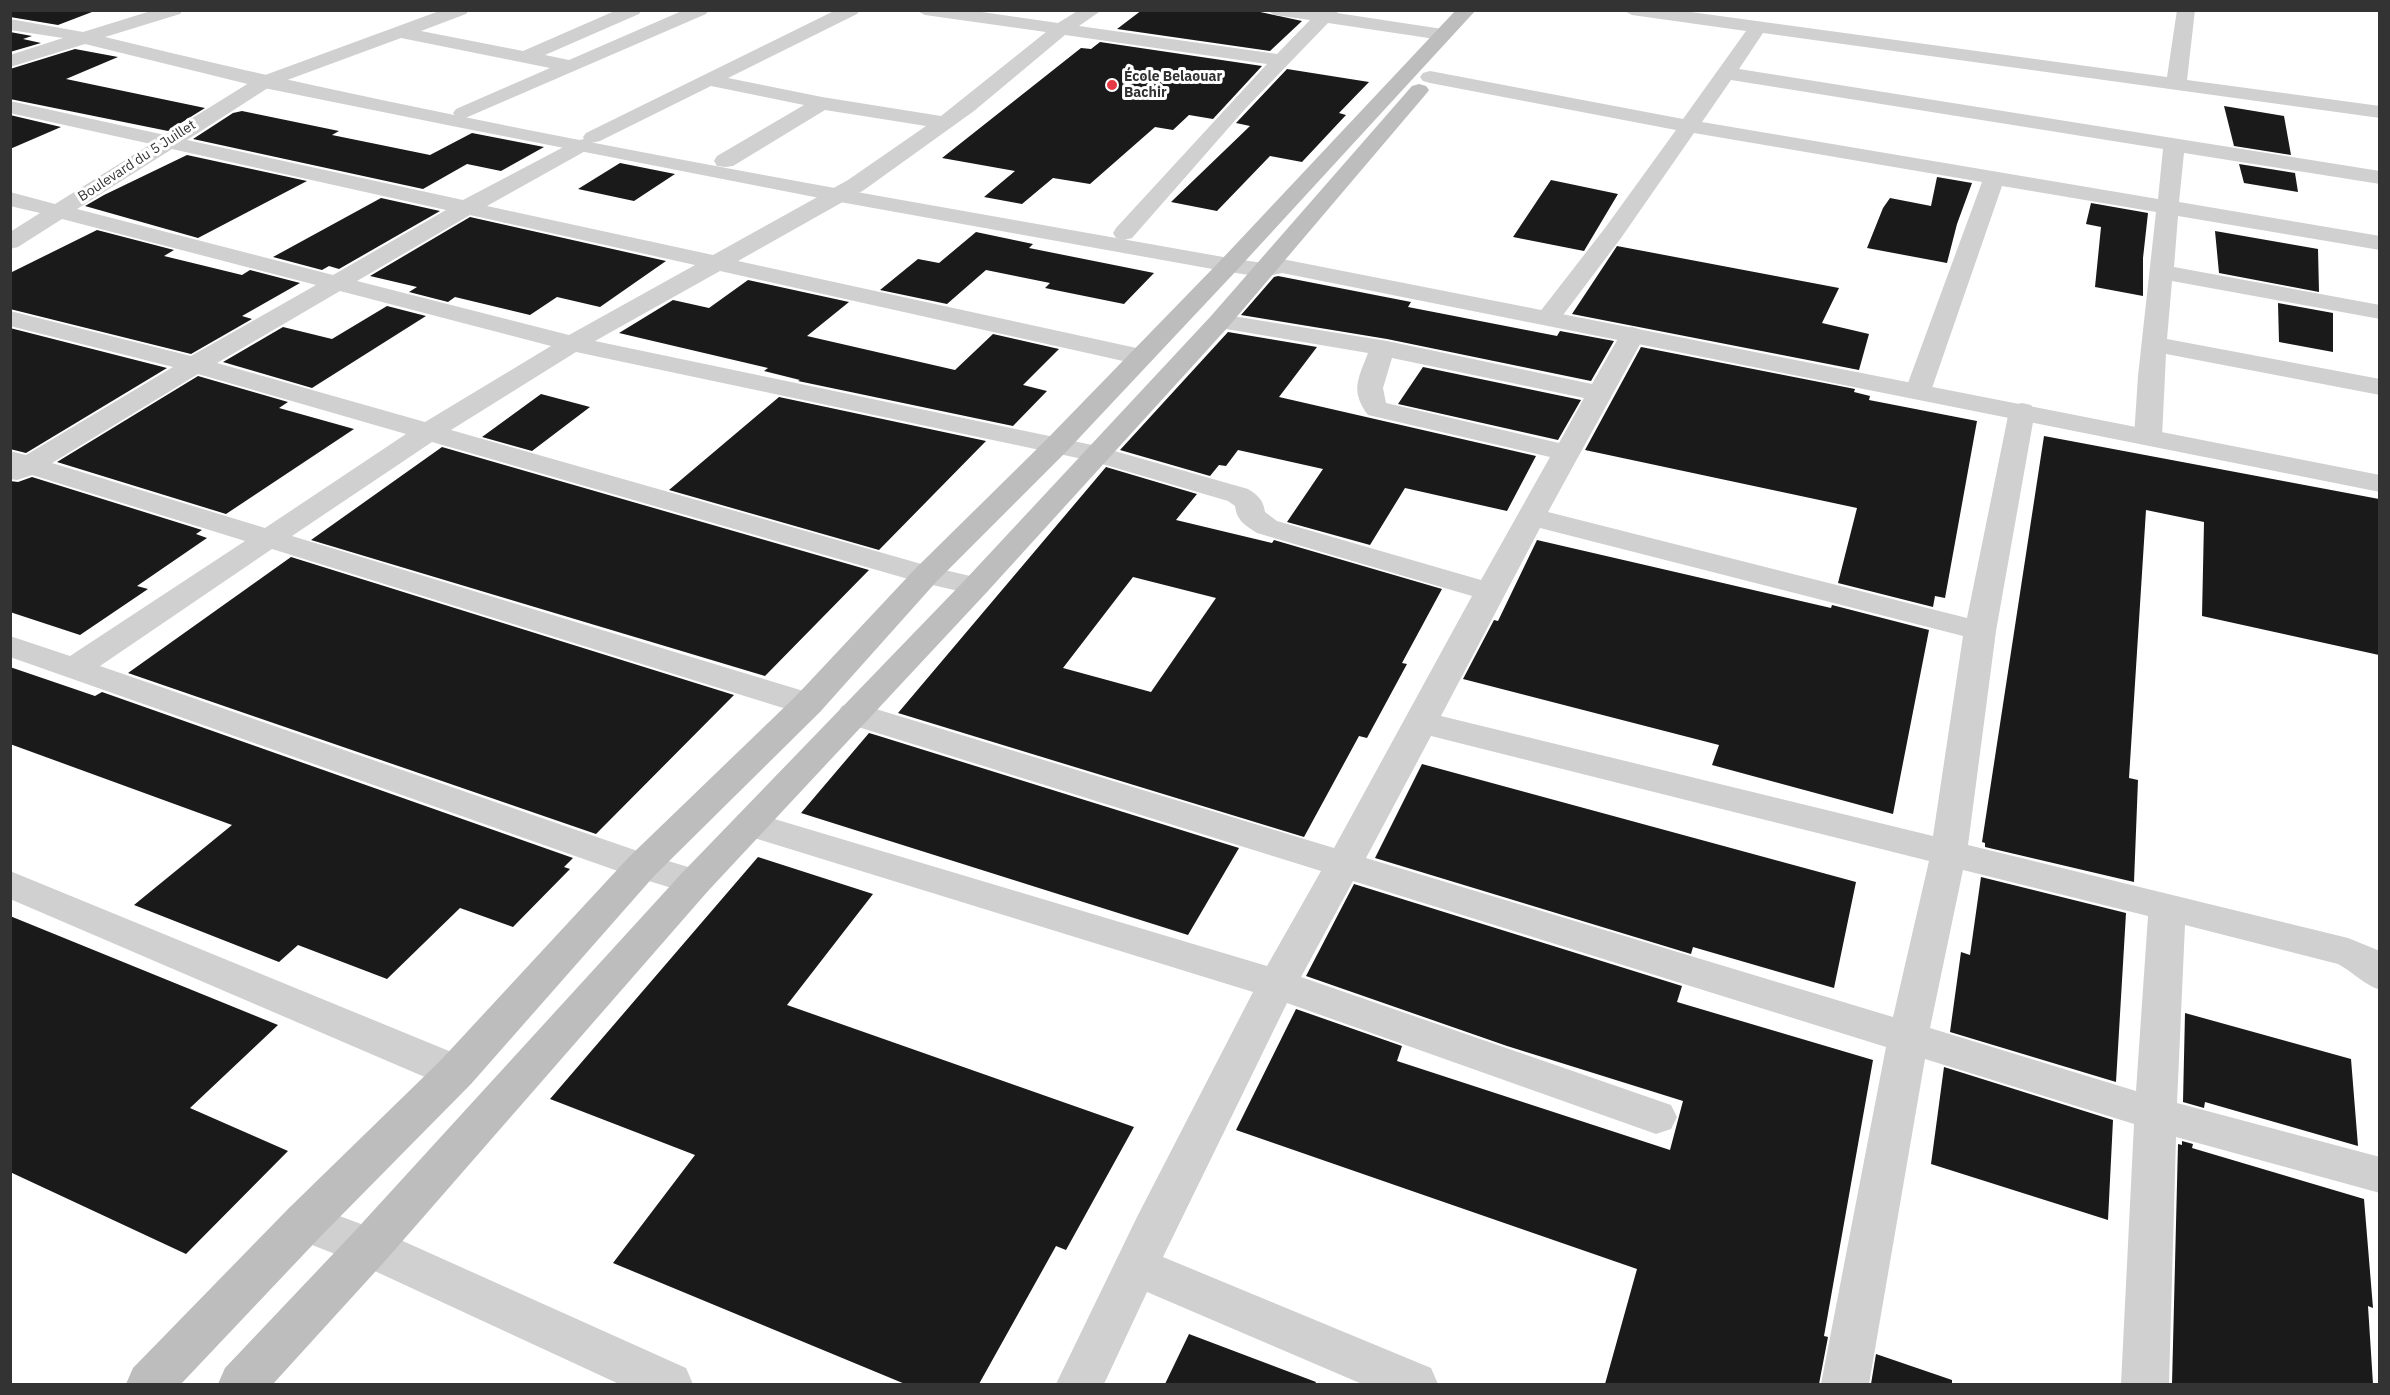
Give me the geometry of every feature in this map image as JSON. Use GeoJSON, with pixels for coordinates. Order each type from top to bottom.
{"type":"FeatureCollection","features":[{"type":"Feature","properties":{"kind":"main road"},"geometry":{"type":"LineString","coordinates":[[242,1384],[369,1247],[695,882],[976,586],[1220,321],[1258,262],[1442,34],[1477,19]]}},
{"type":"Feature","properties":{"kind":"main road"},"geometry":{"type":"LineString","coordinates":[[150,1384],[305,1222],[456,1072],[642,866],[808,704],[926,575],[1056,446],[1141,357],[1258,262],[1446,61]]}},
{"type":"Feature","properties":{"kind":"street"},"geometry":{"type":"LineString","coordinates":[[10,61],[138,10]]}},
{"type":"Feature","properties":{"kind":"street"},"geometry":{"type":"LineString","coordinates":[[10,24],[78,32],[110,30],[174,10]]}},
{"type":"Feature","properties":{"kind":"street","name":"Boulevard du 5 Juillet"},"geometry":{"type":"LineString","coordinates":[[10,242],[166,142],[271,79],[460,10]]}},
{"type":"Feature","properties":{"kind":"street"},"geometry":{"type":"LineString","coordinates":[[525,57],[633,10]]}},
{"type":"Feature","properties":{"kind":"street"},"geometry":{"type":"LineString","coordinates":[[463,113],[700,10]]}},
{"type":"Feature","properties":{"kind":"street"},"geometry":{"type":"LineString","coordinates":[[17,466],[338,284],[466,208],[588,141],[851,10]]}},
{"type":"Feature","properties":{"kind":"street"},"geometry":{"type":"LineString","coordinates":[[925,10],[1282,60]]}},
{"type":"Feature","properties":{"kind":"street"},"geometry":{"type":"LineString","coordinates":[[73,669],[428,432],[572,344],[848,190],[945,123],[1061,29],[1094,10]]}},
{"type":"Feature","properties":{"kind":"street"},"geometry":{"type":"LineString","coordinates":[[1275,10],[1327,14],[1442,34]]}},
{"type":"Feature","properties":{"kind":"street"},"geometry":{"type":"LineString","coordinates":[[1632,10],[2379,112]]}},
{"type":"Feature","properties":{"kind":"street"},"geometry":{"type":"LineString","coordinates":[[2176,85],[2186,10]]}},
{"type":"Feature","properties":{"kind":"street"},"geometry":{"type":"LineString","coordinates":[[10,11],[78,32],[271,79],[848,190],[1258,262],[2022,411],[2379,484]]}},
{"type":"Feature","properties":{"kind":"street"},"geometry":{"type":"LineString","coordinates":[[1124,233],[1239,104],[1327,14]]}},
{"type":"Feature","properties":{"kind":"street"},"geometry":{"type":"LineString","coordinates":[[1548,318],[1613,233],[1758,28]]}},
{"type":"Feature","properties":{"kind":"street"},"geometry":{"type":"LineString","coordinates":[[110,30],[271,79],[463,113],[588,141],[725,161],[848,190],[1124,233],[1258,262]]}},
{"type":"Feature","properties":{"kind":"street"},"geometry":{"type":"LineString","coordinates":[[10,50],[78,32]]}},
{"type":"Feature","properties":{"kind":"street"},"geometry":{"type":"LineString","coordinates":[[399,32],[570,66]]}},
{"type":"Feature","properties":{"kind":"street"},"geometry":{"type":"LineString","coordinates":[[1726,73],[2379,178]]}},
{"type":"Feature","properties":{"kind":"street"},"geometry":{"type":"LineString","coordinates":[[1430,77],[1689,126],[2379,243]]}},
{"type":"Feature","properties":{"kind":"street"},"geometry":{"type":"LineString","coordinates":[[708,80],[822,103],[945,123]]}},
{"type":"Feature","properties":{"kind":"street"},"geometry":{"type":"LineString","coordinates":[[725,161],[822,103]]}},
{"type":"Feature","properties":{"kind":"street"},"geometry":{"type":"LineString","coordinates":[[10,107],[1141,357]]}},
{"type":"Feature","properties":{"kind":"street"},"geometry":{"type":"LineString","coordinates":[[2148,437],[2166,207],[2174,146]]}},
{"type":"Feature","properties":{"kind":"street"},"geometry":{"type":"LineString","coordinates":[[1918,391],[1994,178]]}},
{"type":"Feature","properties":{"kind":"street"},"geometry":{"type":"LineString","coordinates":[[10,199],[572,344],[1097,454],[1238,495],[1249,502],[1251,516],[1267,527],[1491,591]]}},
{"type":"Feature","properties":{"kind":"street"},"geometry":{"type":"LineString","coordinates":[[2161,272],[2379,312]]}},
{"type":"Feature","properties":{"kind":"street"},"geometry":{"type":"LineString","coordinates":[[10,318],[195,365],[926,575],[976,586]]}},
{"type":"Feature","properties":{"kind":"street"},"geometry":{"type":"LineString","coordinates":[[1220,321],[1383,349],[1599,393]]}},
{"type":"Feature","properties":{"kind":"street"},"geometry":{"type":"LineString","coordinates":[[1080,1384],[1136,1266],[1277,984],[1632,334]]}},
{"type":"Feature","properties":{"kind":"street"},"geometry":{"type":"LineString","coordinates":[[2154,344],[2379,387]]}},
{"type":"Feature","properties":{"kind":"street"},"geometry":{"type":"LineString","coordinates":[[1383,349],[1368,388],[1368,397],[1377,409],[1568,453]]}},
{"type":"Feature","properties":{"kind":"street"},"geometry":{"type":"LineString","coordinates":[[1845,1384],[1908,1038],[1949,852],[1980,631],[2022,411]]}},
{"type":"Feature","properties":{"kind":"street"},"geometry":{"type":"LineString","coordinates":[[17,466],[266,538],[808,704]]}},
{"type":"Feature","properties":{"kind":"street"},"geometry":{"type":"LineString","coordinates":[[1533,517],[1980,631]]}},
{"type":"Feature","properties":{"kind":"street"},"geometry":{"type":"LineString","coordinates":[[10,646],[642,866],[695,882]]}},
{"type":"Feature","properties":{"kind":"street"},"geometry":{"type":"LineString","coordinates":[[854,714],[2156,1114],[2379,1175]]}},
{"type":"Feature","properties":{"kind":"street"},"geometry":{"type":"LineString","coordinates":[[1421,722],[2167,906],[2357,956],[2379,975]]}},
{"type":"Feature","properties":{"kind":"street"},"geometry":{"type":"LineString","coordinates":[[750,824],[1277,984],[1656,1117]]}},
{"type":"Feature","properties":{"kind":"street"},"geometry":{"type":"LineString","coordinates":[[10,884],[456,1072]]}},
{"type":"Feature","properties":{"kind":"street"},"geometry":{"type":"LineString","coordinates":[[2145,1384],[2167,906]]}},
{"type":"Feature","properties":{"kind":"street"},"geometry":{"type":"LineString","coordinates":[[305,1222],[369,1247],[669,1384]]}},
{"type":"Feature","properties":{"kind":"street"},"geometry":{"type":"LineString","coordinates":[[1136,1266],[1414,1384]]}},
{"type":"Feature","properties":{"kind":"building"},"geometry":{"type":"Polygon","coordinates":[[[10,10],[91,10],[92,12],[58,25],[10,17],[10,10]]]}},
{"type":"Feature","properties":{"kind":"building"},"geometry":{"type":"Polygon","coordinates":[[[1142,10],[1251,10],[1302,21],[1270,51],[1117,29],[1142,10]]]}},
{"type":"Feature","properties":{"kind":"building"},"geometry":{"type":"Polygon","coordinates":[[[10,32],[32,36],[23,39],[41,43],[10,52],[10,32]]]}},
{"type":"Feature","properties":{"kind":"building"},"geometry":{"type":"Polygon","coordinates":[[[1100,42],[1262,66],[1213,119],[1189,115],[1173,130],[1155,127],[1090,184],[1053,178],[1022,204],[984,197],[1015,171],[942,158],[1081,48],[1091,49],[1100,42]]]}},
{"type":"Feature","properties":{"kind":"building"},"geometry":{"type":"Polygon","coordinates":[[[75,49],[118,57],[66,79],[205,108],[168,131],[10,99],[10,69],[75,49]]]}},
{"type":"Feature","properties":{"kind":"building"},"geometry":{"type":"Polygon","coordinates":[[[1287,69],[1369,82],[1339,113],[1346,115],[1302,162],[1270,156],[1217,211],[1171,202],[1250,126],[1236,123],[1287,69]]]}},
{"type":"Feature","properties":{"kind":"building"},"geometry":{"type":"Polygon","coordinates":[[[2224,106],[2284,116],[2291,155],[2234,146],[2224,106]]]}},
{"type":"Feature","properties":{"kind":"building"},"geometry":{"type":"Polygon","coordinates":[[[242,111],[339,131],[332,135],[430,155],[472,133],[544,147],[501,171],[467,164],[423,189],[193,139],[233,113],[242,111]]]}},
{"type":"Feature","properties":{"kind":"building"},"geometry":{"type":"Polygon","coordinates":[[[10,115],[61,127],[10,149],[10,115]]]}},
{"type":"Feature","properties":{"kind":"building"},"geometry":{"type":"Polygon","coordinates":[[[187,155],[307,181],[198,238],[85,206],[187,155]]]}},
{"type":"Feature","properties":{"kind":"building"},"geometry":{"type":"Polygon","coordinates":[[[620,163],[675,174],[634,201],[578,189],[620,163]]]}},
{"type":"Feature","properties":{"kind":"building"},"geometry":{"type":"Polygon","coordinates":[[[2239,164],[2295,173],[2298,192],[2244,183],[2239,164]]]}},
{"type":"Feature","properties":{"kind":"building"},"geometry":{"type":"Polygon","coordinates":[[[1937,177],[1972,183],[1957,224],[1947,263],[1867,248],[1883,208],[1890,198],[1931,206],[1937,177]]]}},
{"type":"Feature","properties":{"kind":"building"},"geometry":{"type":"Polygon","coordinates":[[[1551,180],[1618,194],[1584,251],[1513,237],[1551,180]]]}},
{"type":"Feature","properties":{"kind":"building"},"geometry":{"type":"Polygon","coordinates":[[[381,198],[440,211],[339,269],[329,266],[322,270],[273,257],[381,198]]]}},
{"type":"Feature","properties":{"kind":"building"},"geometry":{"type":"Polygon","coordinates":[[[2091,203],[2148,213],[2143,258],[2143,296],[2095,287],[2101,227],[2086,224],[2091,203]]]}},
{"type":"Feature","properties":{"kind":"building"},"geometry":{"type":"Polygon","coordinates":[[[470,217],[666,261],[600,307],[557,297],[530,315],[455,297],[448,302],[409,292],[417,287],[370,276],[470,217]]]}},
{"type":"Feature","properties":{"kind":"building"},"geometry":{"type":"Polygon","coordinates":[[[97,230],[174,250],[164,256],[242,275],[250,270],[300,283],[242,316],[252,319],[191,354],[10,309],[10,273],[97,230]]]}},
{"type":"Feature","properties":{"kind":"building"},"geometry":{"type":"Polygon","coordinates":[[[2215,231],[2318,249],[2319,292],[2219,273],[2215,231]]]}},
{"type":"Feature","properties":{"kind":"building"},"geometry":{"type":"Polygon","coordinates":[[[976,232],[1033,244],[1029,248],[1154,273],[1124,304],[1045,288],[1050,283],[986,270],[947,304],[880,290],[918,259],[939,263],[976,232]]]}},
{"type":"Feature","properties":{"kind":"building"},"geometry":{"type":"Polygon","coordinates":[[[1617,246],[1839,288],[1822,323],[1869,334],[1859,370],[1572,314],[1617,246]]]}},
{"type":"Feature","properties":{"kind":"building"},"geometry":{"type":"Polygon","coordinates":[[[1274,277],[1411,302],[1408,307],[1557,336],[1560,331],[1614,341],[1591,381],[1387,339],[1241,315],[1274,277]]]}},
{"type":"Feature","properties":{"kind":"building"},"geometry":{"type":"Polygon","coordinates":[[[748,280],[849,302],[807,336],[955,370],[993,334],[1059,349],[1023,385],[1047,391],[1013,426],[798,381],[800,380],[764,371],[768,368],[619,333],[673,300],[709,308],[748,280]]]}},
{"type":"Feature","properties":{"kind":"building"},"geometry":{"type":"Polygon","coordinates":[[[2278,303],[2333,313],[2333,352],[2279,342],[2278,303]]]}},
{"type":"Feature","properties":{"kind":"building"},"geometry":{"type":"Polygon","coordinates":[[[387,306],[426,316],[312,388],[223,362],[283,327],[332,339],[387,306]]]}},
{"type":"Feature","properties":{"kind":"building"},"geometry":{"type":"Polygon","coordinates":[[[10,328],[167,368],[26,453],[10,449],[10,328]]]}},
{"type":"Feature","properties":{"kind":"building"},"geometry":{"type":"Polygon","coordinates":[[[1228,332],[1317,347],[1279,397],[1536,456],[1507,511],[1405,488],[1370,545],[1287,522],[1323,469],[1238,450],[1226,466],[1219,465],[1210,476],[1120,450],[1228,332]]]}},
{"type":"Feature","properties":{"kind":"building"},"geometry":{"type":"Polygon","coordinates":[[[1641,347],[1855,389],[1854,392],[1870,396],[1869,400],[1977,421],[1945,598],[1935,596],[1933,607],[1838,583],[1857,508],[1585,450],[1641,347]]]}},
{"type":"Feature","properties":{"kind":"building"},"geometry":{"type":"Polygon","coordinates":[[[1423,367],[1581,400],[1558,440],[1398,404],[1423,367]]]}},
{"type":"Feature","properties":{"kind":"building"},"geometry":{"type":"Polygon","coordinates":[[[198,376],[288,402],[279,408],[354,429],[226,514],[57,462],[198,376]]]}},
{"type":"Feature","properties":{"kind":"building"},"geometry":{"type":"Polygon","coordinates":[[[541,394],[590,407],[532,451],[482,437],[541,394]]]}},
{"type":"Feature","properties":{"kind":"building"},"geometry":{"type":"Polygon","coordinates":[[[779,397],[986,441],[879,550],[669,490],[779,397]]]}},
{"type":"Feature","properties":{"kind":"building"},"geometry":{"type":"Polygon","coordinates":[[[2044,436],[2379,499],[2379,655],[2202,616],[2204,522],[2146,510],[2129,778],[2138,780],[2134,882],[1985,847],[1985,843],[1982,842],[2044,436]]]}},
{"type":"Feature","properties":{"kind":"building"},"geometry":{"type":"Polygon","coordinates":[[[442,447],[869,570],[765,676],[311,540],[442,447]]]}},
{"type":"Feature","properties":{"kind":"building"},"geometry":{"type":"Polygon","coordinates":[[[1106,467],[1197,494],[1176,520],[1272,543],[1274,540],[1442,589],[1402,663],[1407,664],[1367,738],[1359,736],[1304,837],[898,713],[1106,467]],[[1133,577],[1063,668],[1151,692],[1216,598],[1133,577]]]}},
{"type":"Feature","properties":{"kind":"building"},"geometry":{"type":"Polygon","coordinates":[[[32,477],[202,530],[196,534],[207,538],[137,586],[148,589],[80,635],[10,612],[10,481],[18,482],[32,477]]]}},
{"type":"Feature","properties":{"kind":"building"},"geometry":{"type":"Polygon","coordinates":[[[1537,540],[1831,608],[1832,605],[1929,630],[1893,814],[1712,765],[1719,745],[1463,679],[1494,620],[1498,621],[1537,540]]]}},
{"type":"Feature","properties":{"kind":"building"},"geometry":{"type":"Polygon","coordinates":[[[291,557],[734,695],[596,834],[128,673],[291,557]]]}},
{"type":"Feature","properties":{"kind":"building"},"geometry":{"type":"Polygon","coordinates":[[[10,667],[95,696],[102,692],[573,858],[564,867],[570,869],[513,927],[460,908],[387,979],[298,945],[279,962],[134,905],[232,825],[10,744],[10,667]]]}},
{"type":"Feature","properties":{"kind":"building"},"geometry":{"type":"Polygon","coordinates":[[[869,733],[1239,848],[1188,935],[801,813],[869,733]]]}},
{"type":"Feature","properties":{"kind":"building"},"geometry":{"type":"Polygon","coordinates":[[[1422,764],[1856,882],[1834,988],[1693,947],[1691,954],[1375,858],[1422,764]]]}},
{"type":"Feature","properties":{"kind":"building"},"geometry":{"type":"Polygon","coordinates":[[[758,857],[873,894],[787,1005],[1134,1127],[1066,1250],[1056,1246],[979,1384],[905,1384],[613,1263],[695,1155],[550,1099],[758,857]]]}},
{"type":"Feature","properties":{"kind":"building"},"geometry":{"type":"Polygon","coordinates":[[[1981,877],[2126,913],[2116,1082],[1950,1032],[1961,952],[1970,955],[1981,877]]]}},
{"type":"Feature","properties":{"kind":"building"},"geometry":{"type":"Polygon","coordinates":[[[1354,884],[1682,986],[1677,1002],[1873,1060],[1824,1336],[1828,1337],[1819,1384],[1605,1384],[1637,1269],[1236,1130],[1296,1009],[1402,1046],[1397,1061],[1670,1150],[1683,1101],[1507,1046],[1306,976],[1354,884]]]}},
{"type":"Feature","properties":{"kind":"building"},"geometry":{"type":"Polygon","coordinates":[[[10,916],[278,1025],[190,1108],[288,1151],[186,1254],[10,1172],[10,916]]]}},
{"type":"Feature","properties":{"kind":"building"},"geometry":{"type":"Polygon","coordinates":[[[2185,1013],[2351,1059],[2358,1146],[2205,1102],[2204,1108],[2183,1102],[2185,1013]]]}},
{"type":"Feature","properties":{"kind":"building"},"geometry":{"type":"Polygon","coordinates":[[[1944,1067],[2113,1120],[2108,1220],[1931,1164],[1944,1067]]]}},
{"type":"Feature","properties":{"kind":"building"},"geometry":{"type":"Polygon","coordinates":[[[2182,1141],[2193,1144],[2192,1148],[2364,1199],[2373,1308],[2368,1306],[2373,1384],[2172,1384],[2178,1144],[2182,1145],[2182,1141]]]}},
{"type":"Feature","properties":{"kind":"building"},"geometry":{"type":"Polygon","coordinates":[[[1189,1334],[1316,1382],[1315,1384],[1165,1384],[1189,1334]]]}},
{"type":"Feature","properties":{"kind":"building"},"geometry":{"type":"Polygon","coordinates":[[[1876,1354],[1952,1380],[1952,1384],[1871,1384],[1876,1354]]]}},
{"type":"Feature","properties":{"kind":"place","name":"École Belaouar Bachir"},"geometry":{"type":"Point","coordinates":[1112,85]}}]}
